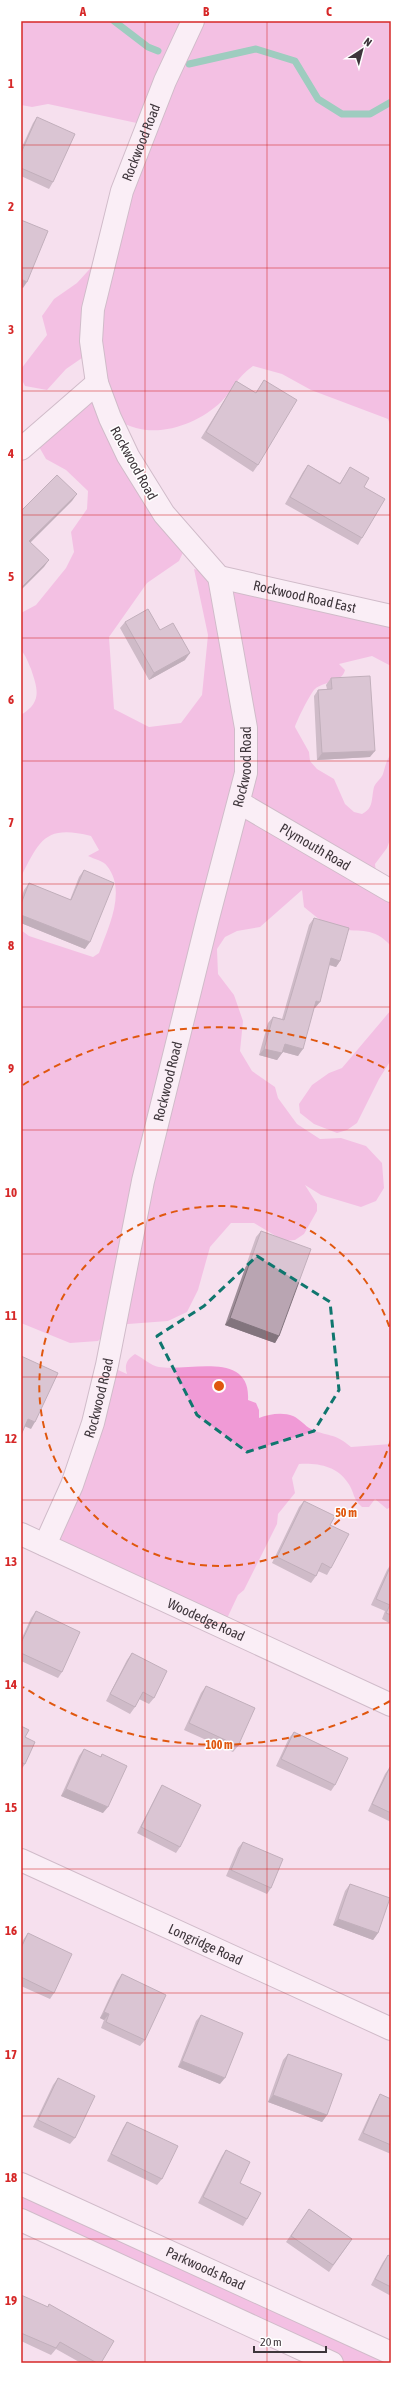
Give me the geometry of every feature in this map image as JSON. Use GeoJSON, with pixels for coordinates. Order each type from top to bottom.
{"type":"FeatureCollection","features":[{"type":"Feature","properties":{"kind":"street","name":"Rockwood Road"},"geometry":{"type":"LineString","coordinates":[[45,1544],[72,1485],[93,1423],[107,1365],[143,1181],[206,926],[240,803],[246,773],[246,728],[219,577],[164,514],[145,487],[110,418],[97,383],[91,341],[93,309],[122,191],[147,125],[193,21]]}},
{"type":"Feature","properties":{"kind":"street"},"geometry":{"type":"LineString","coordinates":[[21,449],[97,383]]}},
{"type":"Feature","properties":{"kind":"street","name":"Rockwood Road East"},"geometry":{"type":"LineString","coordinates":[[219,577],[391,616]]}},
{"type":"Feature","properties":{"kind":"street","name":"Plymouth Road"},"geometry":{"type":"LineString","coordinates":[[240,803],[391,891]]}},
{"type":"Feature","properties":{"kind":"street","name":"Woodedge Road"},"geometry":{"type":"LineString","coordinates":[[21,1534],[391,1705]]}},
{"type":"Feature","properties":{"kind":"street","name":"Longridge Road"},"geometry":{"type":"LineString","coordinates":[[21,1860],[391,2029]]}},
{"type":"Feature","properties":{"kind":"street","name":"Parkwoods Road"},"geometry":{"type":"LineString","coordinates":[[21,2184],[391,2354]]}},
{"type":"Feature","properties":{"kind":"street"},"geometry":{"type":"LineString","coordinates":[[21,2220],[332,2363]]}},
{"type":"Feature","properties":{"kind":"highlighted area"},"geometry":{"type":"Polygon","coordinates":[[[257,1256],[330,1302],[339,1390],[314,1431],[247,1452],[197,1415],[157,1336],[204,1306],[257,1256]]]}},
{"type":"Feature","properties":{"kind":"shaded area"},"geometry":{"type":"Polygon","coordinates":[[[21,21],[391,21],[391,427],[388,419],[311,390],[282,374],[253,366],[247,370],[225,398],[213,409],[203,416],[182,426],[170,429],[147,430],[133,427],[111,418],[188,542],[179,561],[147,583],[109,637],[114,709],[149,727],[181,723],[202,695],[208,635],[194,569],[391,619],[391,666],[372,656],[339,664],[345,670],[343,674],[337,680],[323,684],[315,689],[304,707],[295,727],[309,752],[310,761],[317,769],[334,779],[345,804],[354,812],[362,814],[369,809],[374,787],[382,776],[391,754],[391,837],[387,848],[375,864],[376,873],[391,891],[391,946],[378,935],[334,928],[325,923],[304,907],[302,890],[260,927],[237,931],[225,937],[217,949],[218,974],[234,995],[243,1021],[240,1051],[252,1071],[275,1087],[278,1098],[297,1124],[320,1139],[341,1138],[366,1146],[382,1163],[384,1188],[376,1201],[361,1207],[321,1195],[305,1185],[317,1204],[317,1211],[304,1234],[295,1240],[284,1241],[254,1223],[231,1223],[210,1247],[198,1290],[187,1312],[168,1321],[115,1325],[98,1341],[70,1343],[21,1323],[21,930],[29,936],[93,957],[99,953],[111,921],[116,898],[113,876],[106,864],[88,856],[99,850],[91,836],[64,832],[54,834],[46,838],[34,853],[21,877],[21,715],[28,710],[35,700],[36,689],[31,669],[21,650],[21,613],[36,605],[66,568],[74,552],[71,532],[87,509],[88,491],[66,470],[46,459],[38,445],[53,407],[68,393],[83,386],[94,367],[82,358],[66,369],[47,390],[25,386],[21,378],[21,369],[47,335],[42,316],[54,299],[77,283],[107,250],[146,125],[48,104],[32,107],[21,105],[21,21]]]}},
{"type":"Feature","properties":{"kind":"shaded area"},"geometry":{"type":"Polygon","coordinates":[[[391,1010],[391,1060],[379,1079],[357,1123],[347,1130],[337,1133],[314,1124],[300,1113],[299,1104],[312,1085],[329,1073],[342,1068],[391,1010]]]}},
{"type":"Feature","properties":{"kind":"shaded area"},"geometry":{"type":"Polygon","coordinates":[[[135,1354],[159,1367],[216,1367],[229,1369],[239,1374],[246,1384],[248,1400],[256,1403],[259,1410],[259,1418],[276,1414],[293,1416],[311,1429],[340,1439],[351,1447],[391,1444],[391,1507],[387,1509],[375,1499],[369,1507],[362,1507],[355,1498],[344,1477],[333,1469],[320,1465],[299,1464],[292,1478],[295,1493],[278,1514],[277,1524],[244,1590],[238,1595],[223,1627],[45,1545],[107,1365],[127,1374],[127,1362],[135,1354]]]}},
{"type":"Feature","properties":{"kind":"shaded area"},"geometry":{"type":"Polygon","coordinates":[[[21,2184],[391,2363],[330,2363],[21,2220],[21,2184]]]}},
{"type":"Feature","properties":{"kind":"building"},"geometry":{"type":"Polygon","coordinates":[[[37,117],[75,134],[53,182],[21,168],[21,153],[37,117]]]}},
{"type":"Feature","properties":{"kind":"building"},"geometry":{"type":"Polygon","coordinates":[[[21,220],[48,231],[27,282],[21,279],[21,220]]]}},
{"type":"Feature","properties":{"kind":"building"},"geometry":{"type":"Polygon","coordinates":[[[264,380],[297,400],[258,465],[206,432],[236,381],[256,393],[264,380]]]}},
{"type":"Feature","properties":{"kind":"building"},"geometry":{"type":"Polygon","coordinates":[[[308,465],[340,484],[350,467],[369,478],[364,487],[385,499],[362,538],[290,497],[308,465]]]}},
{"type":"Feature","properties":{"kind":"building"},"geometry":{"type":"Polygon","coordinates":[[[57,475],[77,494],[29,541],[49,560],[21,588],[21,511],[57,475]]]}},
{"type":"Feature","properties":{"kind":"building"},"geometry":{"type":"Polygon","coordinates":[[[148,609],[160,630],[173,623],[190,653],[154,673],[125,622],[148,609]]]}},
{"type":"Feature","properties":{"kind":"building"},"geometry":{"type":"Polygon","coordinates":[[[370,676],[375,751],[322,753],[318,690],[332,689],[331,678],[370,676]]]}},
{"type":"Feature","properties":{"kind":"building"},"geometry":{"type":"Polygon","coordinates":[[[84,870],[114,883],[90,942],[21,915],[21,904],[29,883],[71,900],[84,870]]]}},
{"type":"Feature","properties":{"kind":"building"},"geometry":{"type":"Polygon","coordinates":[[[314,918],[349,928],[340,961],[331,958],[320,1002],[316,1001],[303,1049],[285,1044],[282,1053],[264,1049],[273,1017],[284,1020],[314,918]]]}},
{"type":"Feature","properties":{"kind":"building"},"geometry":{"type":"Polygon","coordinates":[[[261,1231],[311,1249],[279,1336],[230,1318],[261,1231]]]}},
{"type":"Feature","properties":{"kind":"building"},"geometry":{"type":"Polygon","coordinates":[[[21,1356],[58,1373],[35,1422],[28,1419],[21,1435],[21,1356]]]}},
{"type":"Feature","properties":{"kind":"building"},"geometry":{"type":"Polygon","coordinates":[[[304,1501],[335,1516],[330,1525],[349,1534],[331,1568],[322,1563],[316,1576],[277,1557],[304,1501]]]}},
{"type":"Feature","properties":{"kind":"building"},"geometry":{"type":"Polygon","coordinates":[[[391,1565],[391,1615],[386,1613],[390,1605],[376,1599],[391,1565]]]}},
{"type":"Feature","properties":{"kind":"building"},"geometry":{"type":"Polygon","coordinates":[[[36,1611],[80,1632],[62,1672],[21,1653],[21,1643],[36,1611]]]}},
{"type":"Feature","properties":{"kind":"building"},"geometry":{"type":"Polygon","coordinates":[[[132,1653],[167,1671],[154,1698],[143,1692],[135,1707],[110,1694],[132,1653]]]}},
{"type":"Feature","properties":{"kind":"building"},"geometry":{"type":"Polygon","coordinates":[[[206,1686],[255,1708],[238,1746],[189,1723],[206,1686]]]}},
{"type":"Feature","properties":{"kind":"building"},"geometry":{"type":"Polygon","coordinates":[[[21,1726],[29,1730],[25,1737],[35,1742],[25,1764],[21,1762],[21,1726]]]}},
{"type":"Feature","properties":{"kind":"building"},"geometry":{"type":"Polygon","coordinates":[[[294,1732],[348,1758],[335,1785],[281,1759],[294,1732]]]}},
{"type":"Feature","properties":{"kind":"building"},"geometry":{"type":"Polygon","coordinates":[[[84,1749],[101,1757],[102,1754],[127,1766],[108,1807],[66,1789],[84,1749]]]}},
{"type":"Feature","properties":{"kind":"building"},"geometry":{"type":"Polygon","coordinates":[[[390,1767],[391,1768],[391,1813],[372,1804],[390,1767]]]}},
{"type":"Feature","properties":{"kind":"building"},"geometry":{"type":"Polygon","coordinates":[[[162,1785],[201,1805],[180,1847],[141,1827],[162,1785]]]}},
{"type":"Feature","properties":{"kind":"building"},"geometry":{"type":"Polygon","coordinates":[[[243,1842],[283,1859],[271,1888],[231,1870],[243,1842]]]}},
{"type":"Feature","properties":{"kind":"building"},"geometry":{"type":"Polygon","coordinates":[[[350,1884],[390,1898],[378,1933],[338,1919],[350,1884]]]}},
{"type":"Feature","properties":{"kind":"building"},"geometry":{"type":"Polygon","coordinates":[[[28,1933],[72,1954],[54,1993],[21,1977],[21,1948],[28,1933]]]}},
{"type":"Feature","properties":{"kind":"building"},"geometry":{"type":"Polygon","coordinates":[[[122,1974],[166,1995],[145,2040],[106,2022],[109,2014],[104,2012],[122,1974]]]}},
{"type":"Feature","properties":{"kind":"building"},"geometry":{"type":"Polygon","coordinates":[[[201,2015],[243,2033],[225,2078],[182,2061],[201,2015]]]}},
{"type":"Feature","properties":{"kind":"building"},"geometry":{"type":"Polygon","coordinates":[[[288,2054],[342,2074],[327,2115],[273,2095],[288,2054]]]}},
{"type":"Feature","properties":{"kind":"building"},"geometry":{"type":"Polygon","coordinates":[[[58,2078],[95,2096],[75,2138],[38,2120],[58,2078]]]}},
{"type":"Feature","properties":{"kind":"building"},"geometry":{"type":"Polygon","coordinates":[[[380,2094],[391,2099],[391,2145],[363,2133],[380,2094]]]}},
{"type":"Feature","properties":{"kind":"building"},"geometry":{"type":"Polygon","coordinates":[[[127,2122],[178,2146],[162,2179],[111,2154],[127,2122]]]}},
{"type":"Feature","properties":{"kind":"building"},"geometry":{"type":"Polygon","coordinates":[[[226,2150],[250,2162],[240,2183],[261,2193],[247,2219],[203,2197],[226,2150]]]}},
{"type":"Feature","properties":{"kind":"building"},"geometry":{"type":"Polygon","coordinates":[[[309,2209],[352,2239],[333,2265],[291,2236],[309,2209]]]}},
{"type":"Feature","properties":{"kind":"building"},"geometry":{"type":"Polygon","coordinates":[[[388,2255],[391,2257],[391,2287],[375,2279],[388,2255]]]}},
{"type":"Feature","properties":{"kind":"building"},"geometry":{"type":"Polygon","coordinates":[[[21,2295],[48,2307],[49,2304],[114,2341],[101,2363],[97,2363],[60,2342],[56,2348],[21,2333],[21,2295]]]}},
{"type":"Feature","properties":{"kind":"waterway"},"geometry":{"type":"LineString","coordinates":[[114,21],[148,47],[158,51]]}},
{"type":"Feature","properties":{"kind":"waterway"},"geometry":{"type":"LineString","coordinates":[[189,64],[256,49],[295,61],[318,99],[342,114],[370,114],[391,102]]}}]}
